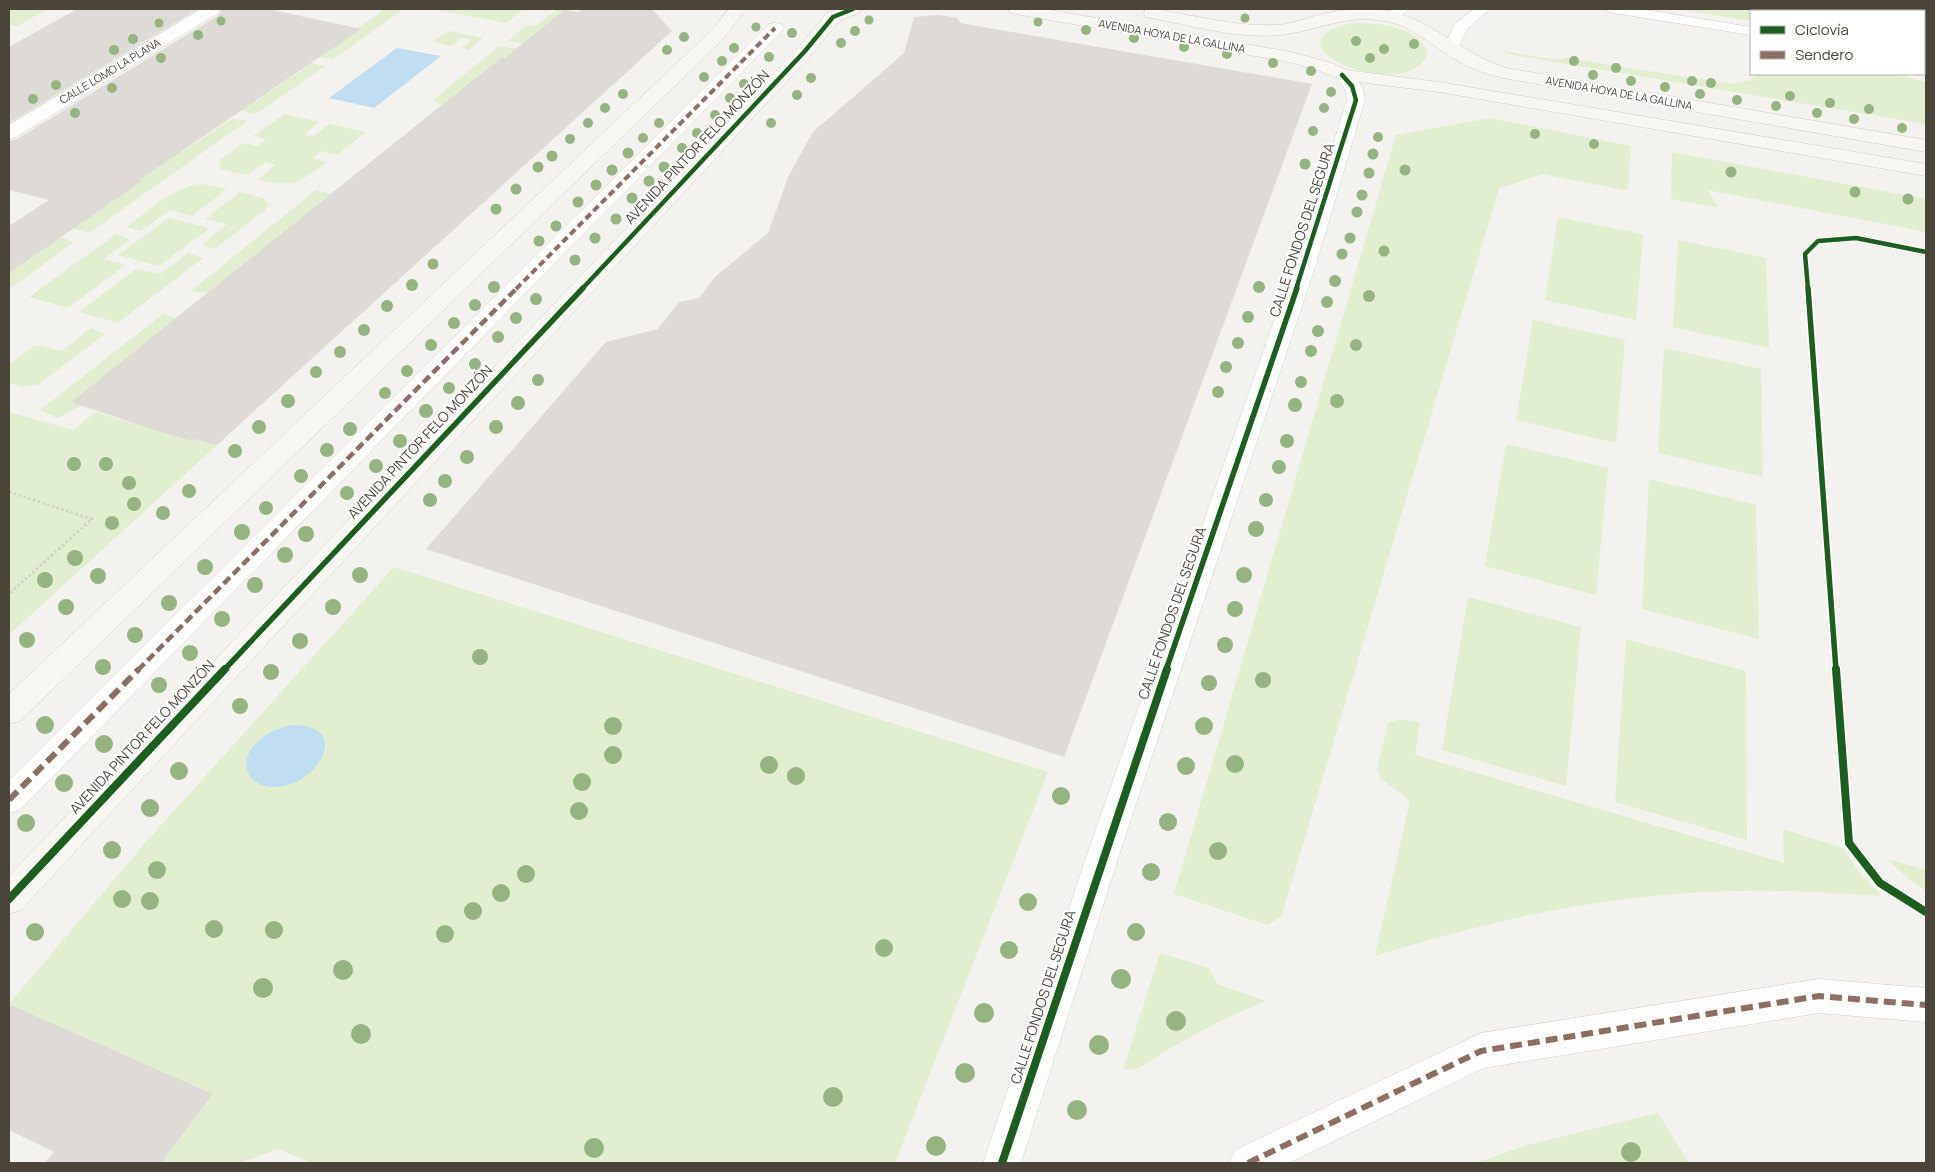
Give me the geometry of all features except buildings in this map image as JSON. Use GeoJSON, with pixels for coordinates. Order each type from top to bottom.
{"type":"FeatureCollection","features":[{"type":"Feature","properties":{"kind":"street","name":"CALLE LOMO LA PLANA"},"geometry":{"type":"LineString","coordinates":[[9,133],[212,9]]}},
{"type":"Feature","properties":{"kind":"street"},"geometry":{"type":"LineString","coordinates":[[9,712],[718,34],[738,9]]}},
{"type":"Feature","properties":{"kind":"street","name":"AVENIDA PINTOR FELO MONZÓN"},"geometry":{"type":"LineString","coordinates":[[9,899],[805,50],[833,17],[853,9]]}},
{"type":"Feature","properties":{"kind":"street","name":"AVENIDA HOYA DE LA GALLINA"},"geometry":{"type":"LineString","coordinates":[[1016,9],[1292,58],[1334,71],[1439,87],[1926,170]]}},
{"type":"Feature","properties":{"kind":"street","name":"AVENIDA HOYA DE LA GALLINA"},"geometry":{"type":"LineString","coordinates":[[1134,10],[1236,28],[1261,30],[1294,28],[1323,19],[1358,12],[1396,13],[1423,28],[1451,49],[1480,66],[1503,73],[1926,146]]}},
{"type":"Feature","properties":{"kind":"street"},"geometry":{"type":"LineString","coordinates":[[1323,19],[1311,42],[1334,71]]}},
{"type":"Feature","properties":{"kind":"street","name":"AVENIDA PINTOR FELO MONZÓN"},"geometry":{"type":"LineString","coordinates":[[9,800],[775,28]]}},
{"type":"Feature","properties":{"kind":"street","name":"CALLE FONDOS DEL SEGURA"},"geometry":{"type":"LineString","coordinates":[[1002,1163],[1106,843],[1306,262],[1356,100],[1356,91],[1353,84],[1334,71]]}},
{"type":"Feature","properties":{"kind":"street"},"geometry":{"type":"LineString","coordinates":[[1248,1163],[1481,1051],[1819,996],[1926,1005]]}},
{"type":"Feature","properties":{"kind":"lane"},"geometry":{"type":"LineString","coordinates":[[1451,49],[1460,16],[1483,9]]}},
{"type":"Feature","properties":{"kind":"lane"},"geometry":{"type":"LineString","coordinates":[[1611,12],[1750,31]]}},
{"type":"Feature","properties":{"kind":"path"},"geometry":{"type":"LineString","coordinates":[[9,492],[92,519],[9,594]]}},
{"type":"Feature","properties":{"kind":"green space"},"geometry":{"type":"Polygon","coordinates":[[[9,9],[48,9],[17,26],[9,24],[9,9]]]}},
{"type":"Feature","properties":{"kind":"green space"},"geometry":{"type":"Polygon","coordinates":[[[385,9],[404,9],[332,60],[319,57],[385,9]]]}},
{"type":"Feature","properties":{"kind":"green space"},"geometry":{"type":"Polygon","coordinates":[[[433,9],[524,9],[506,23],[433,9]]]}},
{"type":"Feature","properties":{"kind":"green space"},"geometry":{"type":"Polygon","coordinates":[[[558,9],[571,9],[525,44],[508,41],[526,25],[535,26],[558,9]]]}},
{"type":"Feature","properties":{"kind":"green space"},"geometry":{"type":"Polygon","coordinates":[[[1679,9],[1769,9],[1750,10],[1750,21],[1679,9]]]}},
{"type":"Feature","properties":{"kind":"green space"},"geometry":{"type":"Polygon","coordinates":[[[1352,23],[1385,25],[1406,31],[1423,44],[1428,53],[1416,68],[1395,74],[1370,73],[1347,66],[1329,56],[1320,44],[1327,33],[1352,23]]]}},
{"type":"Feature","properties":{"kind":"green space"},"geometry":{"type":"Polygon","coordinates":[[[449,31],[483,38],[468,50],[462,48],[471,40],[462,38],[451,46],[432,42],[449,31]]]}},
{"type":"Feature","properties":{"kind":"green space"},"geometry":{"type":"Polygon","coordinates":[[[499,46],[520,49],[508,58],[502,57],[442,106],[433,100],[499,46]]]}},
{"type":"Feature","properties":{"kind":"green space"},"geometry":{"type":"Polygon","coordinates":[[[1496,50],[1557,60],[1565,58],[1732,84],[1750,80],[1755,75],[1902,75],[1926,82],[1926,124],[1514,55],[1496,50]]]}},
{"type":"Feature","properties":{"kind":"green space"},"geometry":{"type":"Polygon","coordinates":[[[307,62],[325,66],[256,114],[238,110],[249,102],[253,103],[301,71],[307,62]]]}},
{"type":"Feature","properties":{"kind":"green space"},"geometry":{"type":"Polygon","coordinates":[[[285,114],[319,122],[303,135],[313,136],[329,124],[366,132],[337,155],[321,151],[313,158],[327,162],[295,182],[280,183],[257,180],[275,165],[265,162],[247,175],[223,170],[219,167],[220,160],[244,143],[257,146],[266,139],[253,136],[285,114]]]}},
{"type":"Feature","properties":{"kind":"green space"},"geometry":{"type":"Polygon","coordinates":[[[233,118],[247,121],[89,233],[68,227],[141,181],[118,175],[163,146],[183,151],[233,118]]]}},
{"type":"Feature","properties":{"kind":"green space"},"geometry":{"type":"Polygon","coordinates":[[[1490,118],[1631,146],[1628,189],[1624,190],[1542,174],[1499,189],[1281,917],[1267,925],[1174,894],[1396,135],[1490,118]]]}},
{"type":"Feature","properties":{"kind":"green space"},"geometry":{"type":"Polygon","coordinates":[[[1672,152],[1926,199],[1926,232],[1707,190],[1718,206],[1674,200],[1671,197],[1672,152]]]}},
{"type":"Feature","properties":{"kind":"green space"},"geometry":{"type":"Polygon","coordinates":[[[202,184],[227,189],[192,216],[170,210],[141,231],[127,227],[153,206],[172,194],[182,189],[202,184]]]}},
{"type":"Feature","properties":{"kind":"green space"},"geometry":{"type":"Polygon","coordinates":[[[316,190],[355,201],[229,280],[225,279],[207,293],[191,291],[316,190]]]}},
{"type":"Feature","properties":{"kind":"green space"},"geometry":{"type":"Polygon","coordinates":[[[240,192],[263,198],[268,205],[265,210],[215,249],[202,245],[227,224],[205,219],[240,192]]]}},
{"type":"Feature","properties":{"kind":"green space"},"geometry":{"type":"Polygon","coordinates":[[[1558,217],[1643,234],[1636,320],[1545,300],[1558,217]]]}},
{"type":"Feature","properties":{"kind":"green space"},"geometry":{"type":"Polygon","coordinates":[[[169,218],[210,228],[159,266],[118,255],[169,218]]]}},
{"type":"Feature","properties":{"kind":"green space"},"geometry":{"type":"Polygon","coordinates":[[[116,234],[130,239],[104,259],[126,265],[68,308],[29,297],[116,234]]]}},
{"type":"Feature","properties":{"kind":"green space"},"geometry":{"type":"Polygon","coordinates":[[[60,237],[74,242],[12,287],[9,286],[9,273],[60,237]]]}},
{"type":"Feature","properties":{"kind":"green space"},"geometry":{"type":"Polygon","coordinates":[[[1678,240],[1766,258],[1769,348],[1673,327],[1678,240]]]}},
{"type":"Feature","properties":{"kind":"green space"},"geometry":{"type":"Polygon","coordinates":[[[188,253],[203,258],[118,323],[79,312],[136,269],[160,274],[188,253]]]}},
{"type":"Feature","properties":{"kind":"green space"},"geometry":{"type":"Polygon","coordinates":[[[163,314],[177,318],[142,351],[136,350],[72,402],[82,405],[58,418],[40,410],[163,314]]]}},
{"type":"Feature","properties":{"kind":"green space"},"geometry":{"type":"Polygon","coordinates":[[[1533,320],[1625,340],[1616,443],[1516,420],[1533,320]]]}},
{"type":"Feature","properties":{"kind":"green space"},"geometry":{"type":"Polygon","coordinates":[[[91,328],[105,334],[39,384],[22,387],[9,383],[9,365],[36,345],[61,351],[91,328]]]}},
{"type":"Feature","properties":{"kind":"green space"},"geometry":{"type":"Polygon","coordinates":[[[1664,348],[1761,369],[1763,477],[1658,453],[1664,348]]]}},
{"type":"Feature","properties":{"kind":"green space"},"geometry":{"type":"Polygon","coordinates":[[[9,412],[73,430],[96,412],[134,424],[138,421],[152,429],[192,441],[194,439],[217,445],[9,635],[9,412]]]}},
{"type":"Feature","properties":{"kind":"green space"},"geometry":{"type":"Polygon","coordinates":[[[1506,444],[1608,468],[1596,595],[1485,566],[1506,444]]]}},
{"type":"Feature","properties":{"kind":"green space"},"geometry":{"type":"Polygon","coordinates":[[[1649,479],[1756,505],[1759,639],[1642,609],[1649,479]]]}},
{"type":"Feature","properties":{"kind":"green space"},"geometry":{"type":"Polygon","coordinates":[[[394,567],[1048,772],[895,1163],[312,1163],[278,1149],[239,1163],[161,1163],[213,1094],[9,1004],[144,844],[394,567]]]}},
{"type":"Feature","properties":{"kind":"green space"},"geometry":{"type":"Polygon","coordinates":[[[1468,597],[1581,627],[1566,786],[1442,750],[1468,597]]]}},
{"type":"Feature","properties":{"kind":"green space"},"geometry":{"type":"Polygon","coordinates":[[[1626,639],[1746,671],[1747,840],[1615,802],[1626,639]]]}},
{"type":"Feature","properties":{"kind":"green space"},"geometry":{"type":"Polygon","coordinates":[[[1400,719],[1420,723],[1415,755],[1784,863],[1783,829],[1843,848],[1859,872],[1882,896],[1744,891],[1688,893],[1625,899],[1516,918],[1375,956],[1410,801],[1381,779],[1377,770],[1388,723],[1400,719]]]}},
{"type":"Feature","properties":{"kind":"green space"},"geometry":{"type":"Polygon","coordinates":[[[1887,859],[1926,870],[1926,891],[1910,880],[1887,859]]]}},
{"type":"Feature","properties":{"kind":"green space"},"geometry":{"type":"Polygon","coordinates":[[[1160,953],[1209,968],[1217,984],[1265,1001],[1220,1021],[1137,1069],[1123,1069],[1160,953]]]}},
{"type":"Feature","properties":{"kind":"green space"},"geometry":{"type":"Polygon","coordinates":[[[1658,1113],[1689,1163],[1476,1163],[1527,1145],[1658,1113]]]}},
{"type":"Feature","properties":{"kind":"water"},"geometry":{"type":"Polygon","coordinates":[[[397,48],[441,56],[374,108],[329,98],[397,48]]]}},
{"type":"Feature","properties":{"kind":"water"},"geometry":{"type":"Polygon","coordinates":[[[291,725],[310,727],[321,734],[325,744],[322,756],[315,768],[303,778],[289,785],[263,786],[256,782],[247,771],[246,764],[251,749],[269,733],[291,725]]]}},
{"type":"Feature","properties":{"kind":"marked path"},"geometry":{"type":"LineString","coordinates":[[9,800],[775,28]]}},
{"type":"Feature","properties":{"kind":"marked path"},"geometry":{"type":"LineString","coordinates":[[1248,1163],[1481,1051],[1819,996],[1926,1005]]}},
{"type":"Feature","properties":{"kind":"cycle path"},"geometry":{"type":"LineString","coordinates":[[9,899],[805,51],[833,17],[853,9]]}},
{"type":"Feature","properties":{"kind":"cycle path"},"geometry":{"type":"LineString","coordinates":[[1002,1163],[1107,843],[1306,261],[1356,100],[1352,86],[1342,75]]}},
{"type":"Feature","properties":{"kind":"cycle path"},"geometry":{"type":"LineString","coordinates":[[1926,252],[1856,238],[1818,241],[1805,254],[1849,843],[1880,883],[1926,912]]}}]}
